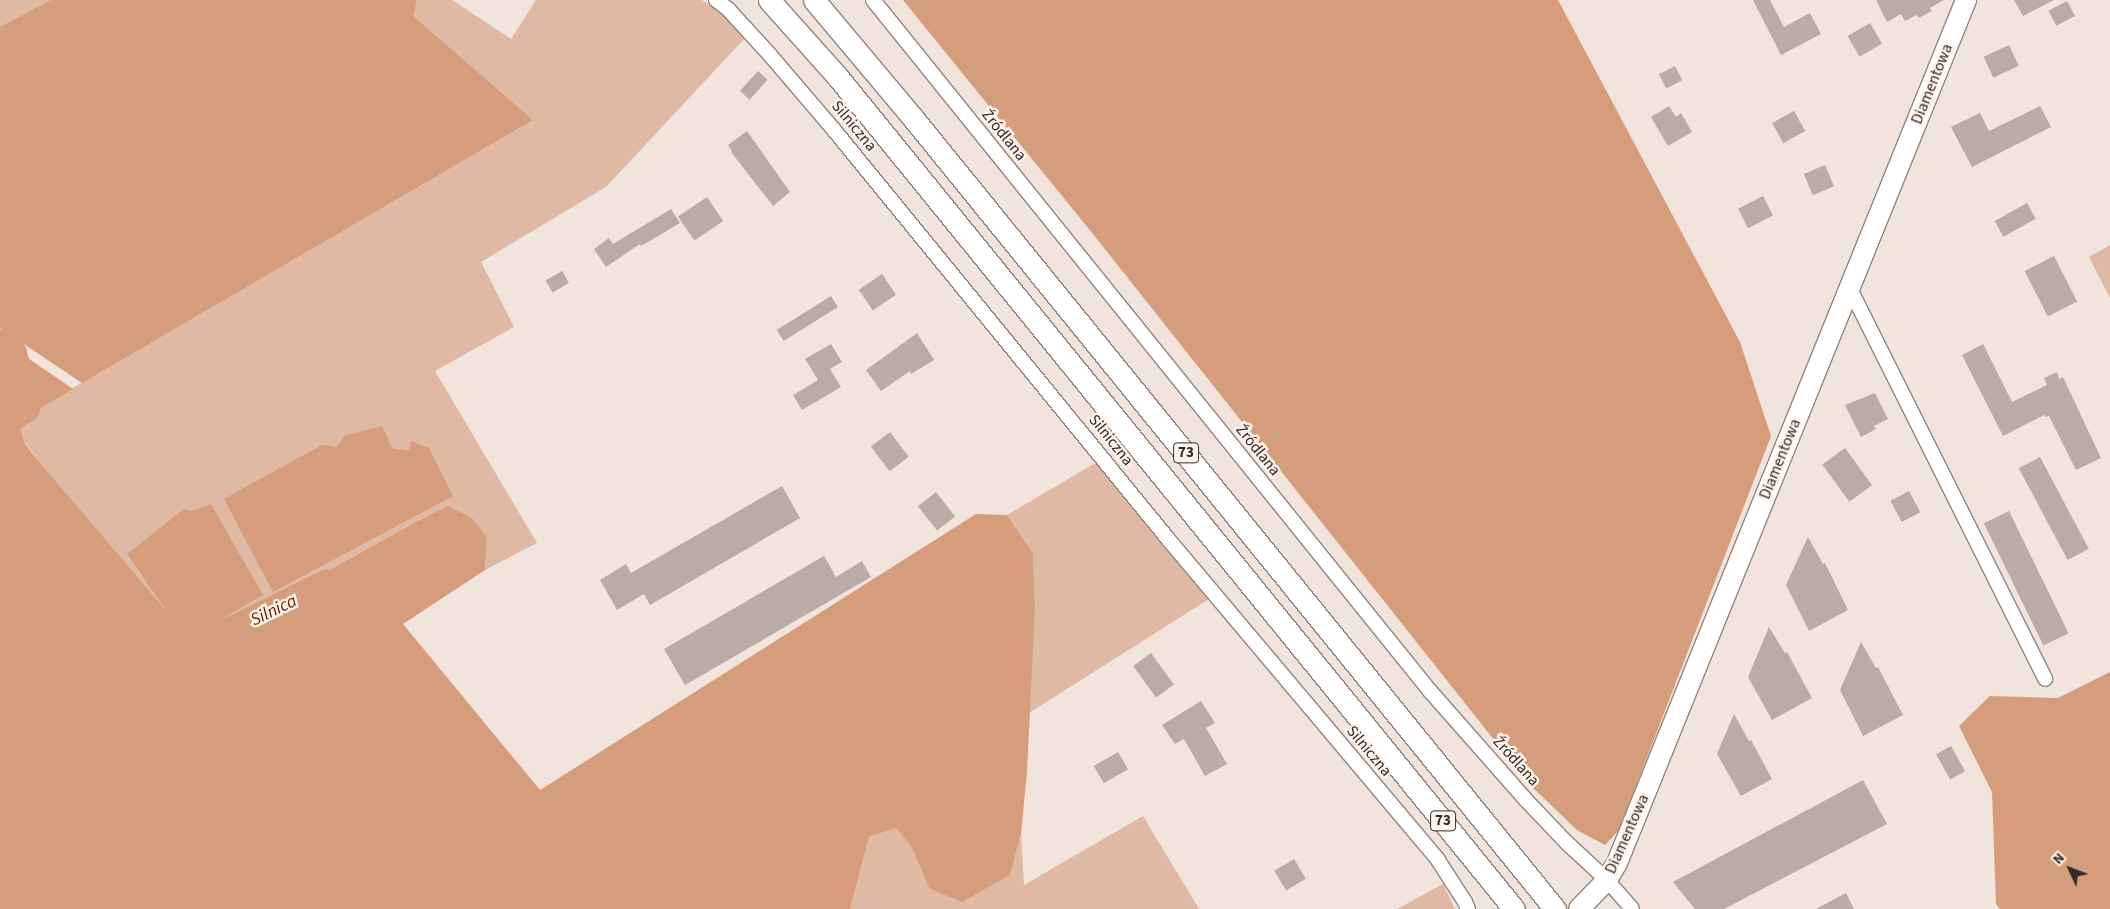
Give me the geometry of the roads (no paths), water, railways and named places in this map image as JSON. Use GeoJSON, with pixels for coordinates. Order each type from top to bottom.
{"type":"FeatureCollection","features":[{"type":"Feature","properties":{"kind":"main road","name":"73"},"geometry":{"type":"LineString","coordinates":[[769,0],[843,84],[1514,909]]}},
{"type":"Feature","properties":{"kind":"main road","name":"73"},"geometry":{"type":"LineString","coordinates":[[814,0],[913,118],[1555,909]]}},
{"type":"Feature","properties":{"kind":"street","name":"Silniczna"},"geometry":{"type":"LineString","coordinates":[[716,0],[728,9],[828,122],[1168,539],[1438,860],[1468,909]]}},
{"type":"Feature","properties":{"kind":"street","name":"Źródlana"},"geometry":{"type":"LineString","coordinates":[[873,0],[1430,691],[1547,821],[1607,880],[1632,909]]}},
{"type":"Feature","properties":{"kind":"street","name":"Diamentowa"},"geometry":{"type":"LineString","coordinates":[[1579,909],[1607,880],[1621,854],[1966,0]]}},
{"type":"Feature","properties":{"kind":"street"},"geometry":{"type":"LineString","coordinates":[[1850,289],[2045,679]]}},
{"type":"Feature","properties":{"kind":"waterway","name":"Silnica"},"geometry":{"type":"LineString","coordinates":[[0,344],[11,353],[24,407],[1,422],[11,453],[165,633],[214,640],[326,585],[359,639],[429,682],[592,909]]}}]}
